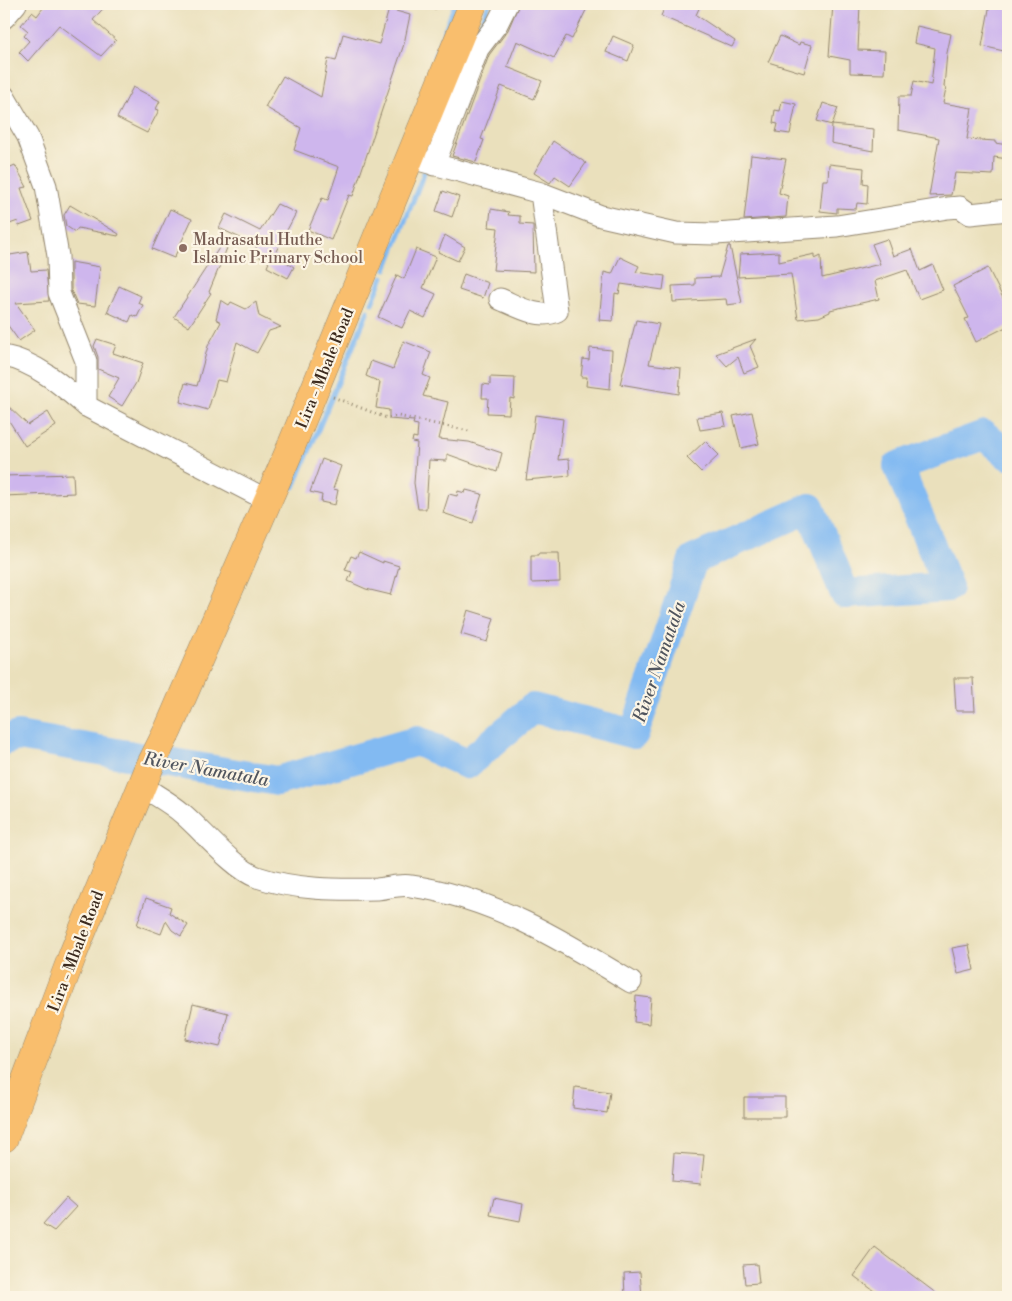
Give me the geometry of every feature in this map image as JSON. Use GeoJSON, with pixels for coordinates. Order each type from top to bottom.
{"type":"FeatureCollection","features":[{"type":"Feature","properties":{"kind":"main road","name":"Lira - Mbale Road"},"geometry":{"type":"LineString","coordinates":[[4,1138],[73,954],[146,776],[168,730],[315,390],[422,162],[473,4]]}},
{"type":"Feature","properties":{"kind":"street"},"geometry":{"type":"LineString","coordinates":[[4,18],[16,4]]}},
{"type":"Feature","properties":{"kind":"street"},"geometry":{"type":"LineString","coordinates":[[508,4],[478,49],[422,162],[541,194],[601,216],[676,233],[715,234],[837,226],[960,207],[970,214],[1008,210]]}},
{"type":"Feature","properties":{"kind":"street"},"geometry":{"type":"LineString","coordinates":[[4,96],[28,137],[46,186],[58,256],[59,293],[86,361],[86,406]]}},
{"type":"Feature","properties":{"kind":"street"},"geometry":{"type":"LineString","coordinates":[[500,299],[534,313],[549,315],[557,311],[541,194]]}},
{"type":"Feature","properties":{"kind":"street"},"geometry":{"type":"LineString","coordinates":[[4,356],[34,368],[62,384],[86,406],[267,500]]}},
{"type":"Feature","properties":{"kind":"street"},"geometry":{"type":"LineString","coordinates":[[146,776],[225,855],[255,877],[291,886],[347,890],[408,886],[451,894],[485,904],[564,941],[631,982]]}},
{"type":"Feature","properties":{"kind":"path"},"geometry":{"type":"LineString","coordinates":[[415,4],[433,9],[440,7],[442,4]]}},
{"type":"Feature","properties":{"kind":"path"},"geometry":{"type":"LineString","coordinates":[[315,390],[387,418],[398,416],[470,431]]}},
{"type":"Feature","properties":{"kind":"building"},"geometry":{"type":"Polygon","coordinates":[[[46,4],[107,4],[93,20],[116,40],[101,56],[59,25],[28,61],[19,52],[29,41],[24,36],[28,31],[21,25],[32,12],[37,16],[46,4]]]}},
{"type":"Feature","properties":{"kind":"building"},"geometry":{"type":"Polygon","coordinates":[[[519,4],[589,4],[572,39],[566,36],[554,58],[517,41],[507,67],[542,81],[534,99],[501,86],[481,139],[484,140],[476,162],[452,156],[489,55],[508,30],[519,4]]]}},
{"type":"Feature","properties":{"kind":"building"},"geometry":{"type":"Polygon","coordinates":[[[666,4],[701,4],[696,15],[735,41],[732,47],[661,16],[666,4]]]}},
{"type":"Feature","properties":{"kind":"building"},"geometry":{"type":"Polygon","coordinates":[[[833,4],[860,4],[858,50],[885,51],[884,74],[850,73],[850,60],[829,56],[833,4]]]}},
{"type":"Feature","properties":{"kind":"building"},"geometry":{"type":"Polygon","coordinates":[[[990,4],[1008,4],[1008,52],[982,46],[990,4]]]}},
{"type":"Feature","properties":{"kind":"building"},"geometry":{"type":"Polygon","coordinates":[[[389,9],[410,15],[404,44],[353,196],[349,195],[331,240],[308,230],[322,198],[328,200],[339,167],[294,150],[301,128],[265,107],[283,76],[321,97],[328,59],[336,61],[343,34],[379,44],[389,9]]]}},
{"type":"Feature","properties":{"kind":"building"},"geometry":{"type":"Polygon","coordinates":[[[917,26],[951,34],[947,53],[944,87],[946,88],[943,103],[972,108],[967,139],[995,141],[995,143],[1008,145],[1008,159],[994,157],[993,175],[955,173],[951,195],[929,196],[939,138],[898,130],[899,96],[911,96],[914,81],[931,85],[935,48],[914,43],[917,26]]]}},
{"type":"Feature","properties":{"kind":"building"},"geometry":{"type":"Polygon","coordinates":[[[613,36],[634,45],[628,61],[606,52],[613,36]]]}},
{"type":"Feature","properties":{"kind":"building"},"geometry":{"type":"Polygon","coordinates":[[[780,36],[799,45],[800,42],[812,45],[804,73],[768,62],[780,36]]]}},
{"type":"Feature","properties":{"kind":"building"},"geometry":{"type":"Polygon","coordinates":[[[133,87],[160,101],[156,109],[159,110],[147,133],[117,118],[133,87]]]}},
{"type":"Feature","properties":{"kind":"building"},"geometry":{"type":"Polygon","coordinates":[[[782,101],[796,104],[790,134],[776,132],[778,124],[773,123],[775,110],[780,111],[782,101]]]}},
{"type":"Feature","properties":{"kind":"building"},"geometry":{"type":"Polygon","coordinates":[[[823,103],[838,108],[832,125],[817,121],[823,103]]]}},
{"type":"Feature","properties":{"kind":"building"},"geometry":{"type":"Polygon","coordinates":[[[832,125],[874,129],[873,151],[831,143],[832,125]]]}},
{"type":"Feature","properties":{"kind":"building"},"geometry":{"type":"Polygon","coordinates":[[[553,141],[586,163],[570,186],[555,176],[550,183],[534,173],[553,141]]]}},
{"type":"Feature","properties":{"kind":"building"},"geometry":{"type":"Polygon","coordinates":[[[751,155],[786,159],[779,193],[788,196],[786,217],[744,220],[751,155]]]}},
{"type":"Feature","properties":{"kind":"building"},"geometry":{"type":"Polygon","coordinates":[[[829,164],[864,168],[863,183],[868,184],[867,204],[857,203],[856,209],[837,208],[837,213],[820,211],[823,180],[828,180],[829,164]]]}},
{"type":"Feature","properties":{"kind":"building"},"geometry":{"type":"Polygon","coordinates":[[[15,165],[27,187],[21,188],[33,221],[19,226],[18,221],[4,226],[4,170],[15,165]]]}},
{"type":"Feature","properties":{"kind":"building"},"geometry":{"type":"Polygon","coordinates":[[[443,191],[459,197],[452,217],[436,211],[443,191]]]}},
{"type":"Feature","properties":{"kind":"building"},"geometry":{"type":"Polygon","coordinates":[[[277,204],[296,213],[274,255],[294,267],[288,278],[267,267],[269,262],[253,253],[257,246],[219,228],[226,214],[260,231],[277,204]]]}},
{"type":"Feature","properties":{"kind":"building"},"geometry":{"type":"Polygon","coordinates":[[[70,205],[119,234],[118,236],[78,228],[75,232],[66,226],[64,215],[70,205]]]}},
{"type":"Feature","properties":{"kind":"building"},"geometry":{"type":"Polygon","coordinates":[[[170,209],[192,219],[174,258],[152,249],[170,209]]]}},
{"type":"Feature","properties":{"kind":"building"},"geometry":{"type":"Polygon","coordinates":[[[491,209],[509,212],[508,215],[520,216],[520,224],[533,225],[534,272],[493,270],[498,228],[489,227],[491,209]]]}},
{"type":"Feature","properties":{"kind":"building"},"geometry":{"type":"Polygon","coordinates":[[[445,235],[465,247],[458,261],[438,252],[445,235]]]}},
{"type":"Feature","properties":{"kind":"building"},"geometry":{"type":"Polygon","coordinates":[[[887,239],[893,256],[912,249],[920,271],[933,265],[943,290],[919,299],[907,270],[875,281],[879,299],[830,310],[830,312],[819,317],[798,319],[791,274],[738,277],[740,254],[779,252],[779,262],[815,254],[815,259],[821,256],[822,278],[880,264],[872,244],[887,239]]]}},
{"type":"Feature","properties":{"kind":"building"},"geometry":{"type":"Polygon","coordinates":[[[221,245],[227,248],[209,292],[211,293],[189,327],[174,317],[221,245]]]}},
{"type":"Feature","properties":{"kind":"building"},"geometry":{"type":"Polygon","coordinates":[[[728,246],[730,246],[742,303],[727,305],[726,299],[673,302],[672,286],[695,285],[695,278],[719,277],[728,246]]]}},
{"type":"Feature","properties":{"kind":"building"},"geometry":{"type":"Polygon","coordinates":[[[416,249],[436,257],[423,288],[436,294],[425,318],[410,311],[402,328],[378,317],[397,275],[404,279],[416,249]]]}},
{"type":"Feature","properties":{"kind":"building"},"geometry":{"type":"Polygon","coordinates":[[[28,252],[31,271],[46,270],[49,301],[16,303],[35,330],[19,341],[4,320],[4,256],[28,252]]]}},
{"type":"Feature","properties":{"kind":"building"},"geometry":{"type":"Polygon","coordinates":[[[620,257],[639,266],[636,272],[665,276],[663,290],[621,284],[619,294],[615,293],[613,321],[599,320],[604,272],[612,274],[620,257]]]}},
{"type":"Feature","properties":{"kind":"building"},"geometry":{"type":"Polygon","coordinates":[[[71,262],[100,267],[95,306],[77,304],[71,290],[71,262]]]}},
{"type":"Feature","properties":{"kind":"building"},"geometry":{"type":"Polygon","coordinates":[[[988,268],[1008,308],[1008,326],[976,342],[965,319],[969,318],[953,286],[988,268]]]}},
{"type":"Feature","properties":{"kind":"building"},"geometry":{"type":"Polygon","coordinates":[[[464,274],[488,283],[483,298],[459,290],[464,274]]]}},
{"type":"Feature","properties":{"kind":"building"},"geometry":{"type":"Polygon","coordinates":[[[119,286],[141,296],[138,303],[143,305],[137,317],[132,315],[129,322],[107,312],[119,286]]]}},
{"type":"Feature","properties":{"kind":"building"},"geometry":{"type":"Polygon","coordinates":[[[221,300],[229,305],[231,302],[246,309],[256,302],[259,316],[281,327],[269,331],[257,353],[237,342],[226,382],[217,380],[208,410],[180,402],[185,383],[197,386],[208,346],[221,322],[216,319],[221,300]]]}},
{"type":"Feature","properties":{"kind":"building"},"geometry":{"type":"Polygon","coordinates":[[[636,320],[659,324],[649,364],[681,368],[679,394],[620,384],[636,320]]]}},
{"type":"Feature","properties":{"kind":"building"},"geometry":{"type":"Polygon","coordinates":[[[97,339],[116,345],[113,353],[143,363],[136,383],[122,406],[108,397],[119,378],[98,369],[98,357],[94,346],[97,339]]]}},
{"type":"Feature","properties":{"kind":"building"},"geometry":{"type":"Polygon","coordinates":[[[756,339],[750,346],[759,367],[744,373],[738,357],[727,366],[716,354],[756,339]]]}},
{"type":"Feature","properties":{"kind":"building"},"geometry":{"type":"Polygon","coordinates":[[[403,341],[431,352],[423,375],[430,378],[423,396],[448,402],[439,439],[469,442],[502,453],[497,472],[447,454],[447,461],[429,460],[426,509],[418,509],[414,483],[417,443],[412,442],[413,437],[417,438],[418,425],[413,424],[414,421],[389,419],[389,410],[376,408],[380,382],[366,376],[371,361],[393,369],[403,341]]]}},
{"type":"Feature","properties":{"kind":"building"},"geometry":{"type":"Polygon","coordinates":[[[590,348],[612,350],[610,389],[586,386],[587,377],[581,377],[583,359],[589,360],[590,348]]]}},
{"type":"Feature","properties":{"kind":"building"},"geometry":{"type":"Polygon","coordinates":[[[490,377],[515,378],[514,399],[510,398],[509,414],[487,413],[488,398],[482,398],[483,384],[490,385],[490,377]]]}},
{"type":"Feature","properties":{"kind":"building"},"geometry":{"type":"Polygon","coordinates":[[[4,402],[28,425],[48,412],[56,426],[25,446],[4,413],[4,402]]]}},
{"type":"Feature","properties":{"kind":"building"},"geometry":{"type":"Polygon","coordinates":[[[752,412],[759,444],[741,448],[733,416],[752,412]]]}},
{"type":"Feature","properties":{"kind":"building"},"geometry":{"type":"Polygon","coordinates":[[[723,413],[726,426],[700,430],[697,417],[723,413]]]}},
{"type":"Feature","properties":{"kind":"building"},"geometry":{"type":"Polygon","coordinates":[[[535,415],[563,419],[558,460],[569,459],[570,476],[526,480],[535,415]]]}},
{"type":"Feature","properties":{"kind":"building"},"geometry":{"type":"Polygon","coordinates":[[[705,441],[719,455],[701,472],[687,458],[705,441]]]}},
{"type":"Feature","properties":{"kind":"building"},"geometry":{"type":"Polygon","coordinates":[[[322,459],[341,466],[333,489],[338,490],[335,505],[321,502],[322,495],[310,492],[322,459]]]}},
{"type":"Feature","properties":{"kind":"building"},"geometry":{"type":"Polygon","coordinates":[[[73,474],[74,493],[4,496],[4,476],[73,474]]]}},
{"type":"Feature","properties":{"kind":"building"},"geometry":{"type":"Polygon","coordinates":[[[466,490],[482,494],[473,523],[443,513],[449,494],[457,496],[458,491],[465,493],[466,490]]]}},
{"type":"Feature","properties":{"kind":"building"},"geometry":{"type":"Polygon","coordinates":[[[359,552],[383,563],[383,561],[399,566],[391,595],[366,589],[348,581],[352,572],[345,570],[351,556],[356,558],[359,552]]]}},
{"type":"Feature","properties":{"kind":"building"},"geometry":{"type":"Polygon","coordinates":[[[538,553],[559,553],[560,582],[531,583],[531,555],[538,555],[538,553]]]}},
{"type":"Feature","properties":{"kind":"building"},"geometry":{"type":"Polygon","coordinates":[[[468,610],[494,618],[487,642],[461,634],[468,610]]]}},
{"type":"Feature","properties":{"kind":"building"},"geometry":{"type":"Polygon","coordinates":[[[954,678],[973,678],[975,711],[956,711],[954,678]]]}},
{"type":"Feature","properties":{"kind":"building"},"geometry":{"type":"Polygon","coordinates":[[[146,898],[171,907],[169,913],[188,925],[181,936],[172,930],[166,921],[161,934],[137,925],[146,898]]]}},
{"type":"Feature","properties":{"kind":"building"},"geometry":{"type":"Polygon","coordinates":[[[969,945],[974,970],[958,974],[952,948],[969,945]]]}},
{"type":"Feature","properties":{"kind":"building"},"geometry":{"type":"Polygon","coordinates":[[[636,996],[651,998],[649,1024],[634,1022],[636,996]]]}},
{"type":"Feature","properties":{"kind":"building"},"geometry":{"type":"Polygon","coordinates":[[[193,1004],[228,1013],[220,1047],[185,1039],[193,1004]]]}},
{"type":"Feature","properties":{"kind":"building"},"geometry":{"type":"Polygon","coordinates":[[[575,1087],[610,1092],[607,1113],[573,1108],[575,1087]]]}},
{"type":"Feature","properties":{"kind":"building"},"geometry":{"type":"Polygon","coordinates":[[[744,1097],[785,1097],[785,1117],[744,1117],[744,1097]]]}},
{"type":"Feature","properties":{"kind":"building"},"geometry":{"type":"Polygon","coordinates":[[[674,1153],[704,1155],[701,1184],[672,1181],[674,1153]]]}},
{"type":"Feature","properties":{"kind":"building"},"geometry":{"type":"Polygon","coordinates":[[[66,1198],[76,1207],[54,1231],[43,1224],[66,1198]]]}},
{"type":"Feature","properties":{"kind":"building"},"geometry":{"type":"Polygon","coordinates":[[[494,1198],[523,1204],[520,1221],[490,1215],[494,1198]]]}},
{"type":"Feature","properties":{"kind":"building"},"geometry":{"type":"Polygon","coordinates":[[[875,1247],[941,1297],[882,1297],[854,1276],[875,1247]]]}},
{"type":"Feature","properties":{"kind":"building"},"geometry":{"type":"Polygon","coordinates":[[[757,1264],[759,1283],[745,1284],[743,1265],[757,1264]]]}},
{"type":"Feature","properties":{"kind":"building"},"geometry":{"type":"Polygon","coordinates":[[[640,1272],[642,1297],[625,1297],[624,1273],[640,1272]]]}},
{"type":"Feature","properties":{"kind":"waterway"},"geometry":{"type":"LineString","coordinates":[[434,57],[455,4]]}},
{"type":"Feature","properties":{"kind":"waterway"},"geometry":{"type":"LineString","coordinates":[[477,36],[489,4]]}},
{"type":"Feature","properties":{"kind":"waterway"},"geometry":{"type":"LineString","coordinates":[[386,269],[424,173]]}},
{"type":"Feature","properties":{"kind":"waterway"},"geometry":{"type":"LineString","coordinates":[[372,303],[383,277]]}},
{"type":"Feature","properties":{"kind":"waterway"},"geometry":{"type":"LineString","coordinates":[[294,487],[368,311]]}},
{"type":"Feature","properties":{"kind":"waterway","name":"River Namatala"},"geometry":{"type":"LineString","coordinates":[[4,740],[18,736],[277,781],[417,741],[467,764],[533,708],[634,734],[693,560],[810,508],[845,594],[948,587],[898,466],[984,435],[1008,455]]}},
{"type":"Feature","properties":{"kind":"place","name":"Madrasatul Huthe Islamic Primary School"},"geometry":{"type":"Point","coordinates":[183,248]}}]}
